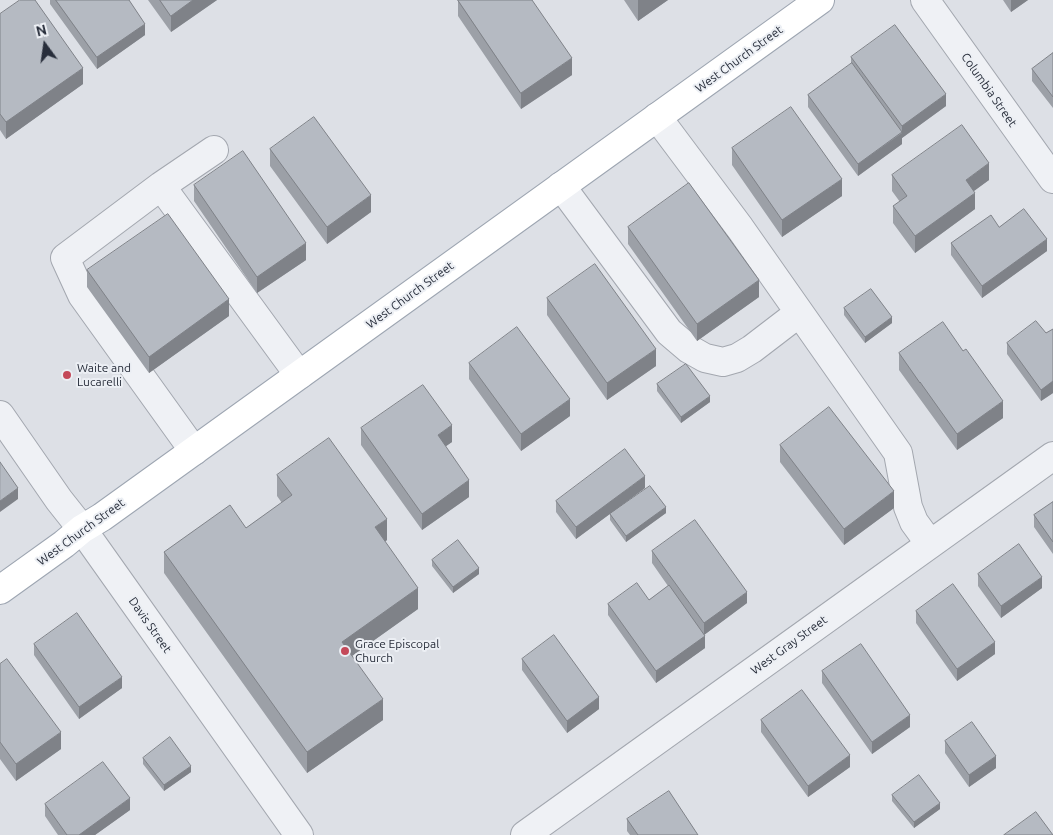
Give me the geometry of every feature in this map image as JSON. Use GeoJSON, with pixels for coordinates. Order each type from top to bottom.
{"type":"FeatureCollection","features":[{"type":"Feature","properties":{"kind":"main road","name":"West Church Street"},"geometry":{"type":"LineString","coordinates":[[0,590],[82,529],[102,517],[820,0]]}},
{"type":"Feature","properties":{"kind":"street","name":"Columbia Street"},"geometry":{"type":"LineString","coordinates":[[926,0],[1053,179]]}},
{"type":"Feature","properties":{"kind":"street"},"geometry":{"type":"LineString","coordinates":[[657,117],[740,228],[898,453],[908,507],[914,522],[930,544]]}},
{"type":"Feature","properties":{"kind":"street"},"geometry":{"type":"LineString","coordinates":[[194,451],[82,295],[65,258],[161,186],[214,150]]}},
{"type":"Feature","properties":{"kind":"street"},"geometry":{"type":"LineString","coordinates":[[161,186],[298,375]]}},
{"type":"Feature","properties":{"kind":"street"},"geometry":{"type":"LineString","coordinates":[[561,186],[669,332],[689,349],[705,358],[723,362],[737,358],[752,350],[800,313]]}},
{"type":"Feature","properties":{"kind":"street","name":"Davis Street"},"geometry":{"type":"LineString","coordinates":[[0,415],[299,835]]}},
{"type":"Feature","properties":{"kind":"street","name":"West Gray Street"},"geometry":{"type":"LineString","coordinates":[[525,835],[1053,456]]}},
{"type":"Feature","properties":{"kind":"building"},"geometry":{"type":"Polygon","coordinates":[[[20,0],[35,0],[83,68],[6,122],[0,114],[0,14],[20,0]]]}},
{"type":"Feature","properties":{"kind":"building"},"geometry":{"type":"Polygon","coordinates":[[[56,0],[129,0],[145,24],[97,57],[56,0]]]}},
{"type":"Feature","properties":{"kind":"building"},"geometry":{"type":"Polygon","coordinates":[[[160,0],[193,0],[171,16],[160,0]]]}},
{"type":"Feature","properties":{"kind":"building"},"geometry":{"type":"Polygon","coordinates":[[[458,0],[532,0],[572,58],[521,93],[458,0]]]}},
{"type":"Feature","properties":{"kind":"building"},"geometry":{"type":"Polygon","coordinates":[[[895,25],[946,94],[902,126],[851,57],[895,25]]]}},
{"type":"Feature","properties":{"kind":"building"},"geometry":{"type":"Polygon","coordinates":[[[1053,53],[1053,97],[1032,69],[1053,53]]]}},
{"type":"Feature","properties":{"kind":"building"},"geometry":{"type":"Polygon","coordinates":[[[852,63],[902,132],[858,164],[808,95],[852,63]]]}},
{"type":"Feature","properties":{"kind":"building"},"geometry":{"type":"Polygon","coordinates":[[[791,107],[842,179],[782,220],[732,148],[791,107]]]}},
{"type":"Feature","properties":{"kind":"building"},"geometry":{"type":"Polygon","coordinates":[[[314,117],[371,195],[327,227],[270,149],[314,117]]]}},
{"type":"Feature","properties":{"kind":"building"},"geometry":{"type":"Polygon","coordinates":[[[962,125],[989,163],[966,180],[975,193],[915,236],[893,206],[907,196],[892,175],[962,125]]]}},
{"type":"Feature","properties":{"kind":"building"},"geometry":{"type":"Polygon","coordinates":[[[243,151],[306,243],[257,277],[194,185],[243,151]]]}},
{"type":"Feature","properties":{"kind":"building"},"geometry":{"type":"Polygon","coordinates":[[[689,183],[759,280],[697,324],[628,227],[689,183]]]}},
{"type":"Feature","properties":{"kind":"building"},"geometry":{"type":"Polygon","coordinates":[[[1024,209],[1047,239],[982,286],[951,243],[991,215],[999,227],[1024,209]]]}},
{"type":"Feature","properties":{"kind":"building"},"geometry":{"type":"Polygon","coordinates":[[[168,214],[229,299],[149,357],[87,270],[168,214]]]}},
{"type":"Feature","properties":{"kind":"building"},"geometry":{"type":"Polygon","coordinates":[[[595,264],[656,349],[607,383],[547,298],[595,264]]]}},
{"type":"Feature","properties":{"kind":"building"},"geometry":{"type":"Polygon","coordinates":[[[871,289],[892,317],[865,337],[844,308],[871,289]]]}},
{"type":"Feature","properties":{"kind":"building"},"geometry":{"type":"Polygon","coordinates":[[[1036,321],[1046,333],[1053,329],[1053,381],[1041,390],[1007,343],[1036,321]]]}},
{"type":"Feature","properties":{"kind":"building"},"geometry":{"type":"Polygon","coordinates":[[[943,322],[963,351],[966,349],[1003,401],[957,434],[899,353],[943,322]]]}},
{"type":"Feature","properties":{"kind":"building"},"geometry":{"type":"Polygon","coordinates":[[[517,327],[570,399],[521,434],[469,363],[517,327]]]}},
{"type":"Feature","properties":{"kind":"building"},"geometry":{"type":"Polygon","coordinates":[[[686,364],[710,396],[681,417],[657,384],[686,364]]]}},
{"type":"Feature","properties":{"kind":"building"},"geometry":{"type":"Polygon","coordinates":[[[423,385],[452,425],[438,435],[469,480],[422,514],[361,428],[423,385]]]}},
{"type":"Feature","properties":{"kind":"building"},"geometry":{"type":"Polygon","coordinates":[[[829,407],[894,491],[844,529],[780,445],[829,407]]]}},
{"type":"Feature","properties":{"kind":"building"},"geometry":{"type":"Polygon","coordinates":[[[329,438],[387,519],[375,527],[418,588],[342,642],[383,699],[307,752],[164,552],[230,505],[246,528],[292,495],[277,475],[329,438]]]}},
{"type":"Feature","properties":{"kind":"building"},"geometry":{"type":"Polygon","coordinates":[[[625,449],[645,476],[576,527],[556,501],[625,449]]]}},
{"type":"Feature","properties":{"kind":"building"},"geometry":{"type":"Polygon","coordinates":[[[0,462],[18,488],[0,501],[0,462]]]}},
{"type":"Feature","properties":{"kind":"building"},"geometry":{"type":"Polygon","coordinates":[[[650,486],[666,507],[626,536],[610,514],[650,486]]]}},
{"type":"Feature","properties":{"kind":"building"},"geometry":{"type":"Polygon","coordinates":[[[1053,502],[1053,542],[1034,515],[1053,502]]]}},
{"type":"Feature","properties":{"kind":"building"},"geometry":{"type":"Polygon","coordinates":[[[695,520],[747,592],[704,623],[652,551],[695,520]]]}},
{"type":"Feature","properties":{"kind":"building"},"geometry":{"type":"Polygon","coordinates":[[[458,540],[479,568],[453,587],[432,560],[458,540]]]}},
{"type":"Feature","properties":{"kind":"building"},"geometry":{"type":"Polygon","coordinates":[[[1019,544],[1042,577],[1001,606],[978,574],[1019,544]]]}},
{"type":"Feature","properties":{"kind":"building"},"geometry":{"type":"Polygon","coordinates":[[[637,583],[649,600],[669,585],[705,636],[656,671],[608,604],[637,583]]]}},
{"type":"Feature","properties":{"kind":"building"},"geometry":{"type":"Polygon","coordinates":[[[953,584],[995,642],[957,669],[916,611],[953,584]]]}},
{"type":"Feature","properties":{"kind":"building"},"geometry":{"type":"Polygon","coordinates":[[[77,613],[122,677],[79,707],[34,644],[77,613]]]}},
{"type":"Feature","properties":{"kind":"building"},"geometry":{"type":"Polygon","coordinates":[[[554,635],[599,697],[567,721],[522,659],[554,635]]]}},
{"type":"Feature","properties":{"kind":"building"},"geometry":{"type":"Polygon","coordinates":[[[861,644],[910,715],[872,742],[822,671],[861,644]]]}},
{"type":"Feature","properties":{"kind":"building"},"geometry":{"type":"Polygon","coordinates":[[[7,659],[61,732],[16,764],[0,742],[0,664],[7,659]]]}},
{"type":"Feature","properties":{"kind":"building"},"geometry":{"type":"Polygon","coordinates":[[[802,690],[850,755],[808,786],[761,720],[802,690]]]}},
{"type":"Feature","properties":{"kind":"building"},"geometry":{"type":"Polygon","coordinates":[[[972,722],[996,756],[969,775],[945,741],[972,722]]]}},
{"type":"Feature","properties":{"kind":"building"},"geometry":{"type":"Polygon","coordinates":[[[170,737],[191,766],[164,785],[143,758],[170,737]]]}},
{"type":"Feature","properties":{"kind":"building"},"geometry":{"type":"Polygon","coordinates":[[[103,762],[130,798],[79,835],[67,835],[45,804],[103,762]]]}},
{"type":"Feature","properties":{"kind":"building"},"geometry":{"type":"Polygon","coordinates":[[[919,775],[940,803],[914,822],[892,795],[919,775]]]}},
{"type":"Feature","properties":{"kind":"building"},"geometry":{"type":"Polygon","coordinates":[[[669,791],[698,835],[638,835],[627,819],[669,791]]]}},
{"type":"Feature","properties":{"kind":"building"},"geometry":{"type":"Polygon","coordinates":[[[1036,812],[1053,835],[1004,835],[1036,812]]]}},
{"type":"Feature","properties":{"kind":"place","name":"Waite and Lucarelli"},"geometry":{"type":"Point","coordinates":[67,375]}},
{"type":"Feature","properties":{"kind":"place","name":"Grace Episcopal Church"},"geometry":{"type":"Point","coordinates":[345,651]}}]}
